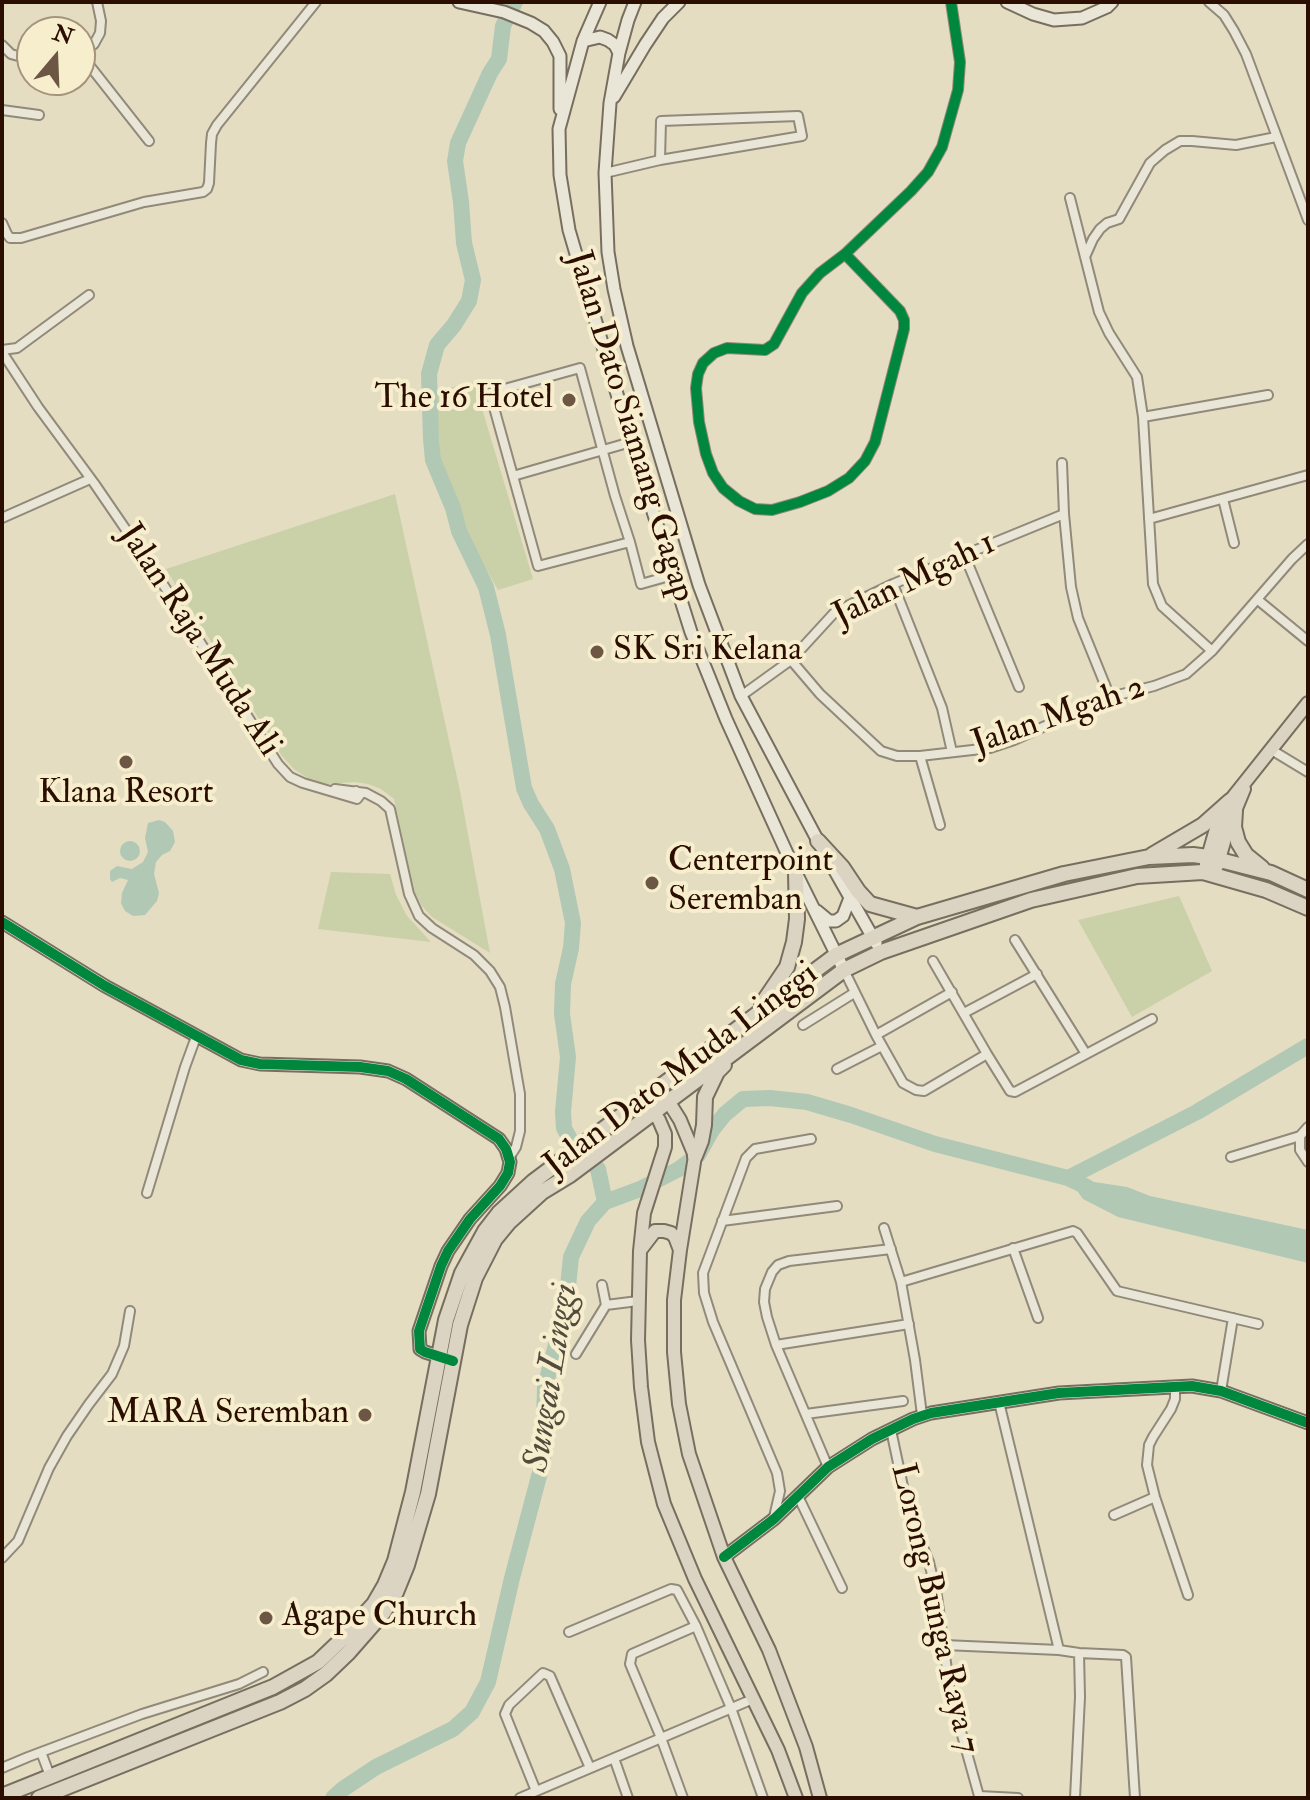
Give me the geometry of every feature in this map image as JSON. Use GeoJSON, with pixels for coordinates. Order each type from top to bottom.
{"type":"FeatureCollection","features":[{"type":"Feature","properties":{"kind":"highway"},"geometry":{"type":"LineString","coordinates":[[1149,857],[1233,806],[1238,842],[1257,866],[1271,873]]}},
{"type":"Feature","properties":{"kind":"highway"},"geometry":{"type":"LineString","coordinates":[[818,841],[870,904],[917,917]]}},
{"type":"Feature","properties":{"kind":"highway","name":"Jalan Dato Muda Linggi"},"geometry":{"type":"LineString","coordinates":[[2,1796],[297,1676],[318,1662],[356,1625],[374,1604],[395,1561],[413,1492],[438,1356],[453,1297],[485,1231],[516,1197],[836,955],[917,917],[1075,871],[1149,857],[1193,855],[1213,858],[1271,873],[1308,890]]}},
{"type":"Feature","properties":{"kind":"highway"},"geometry":{"type":"LineString","coordinates":[[755,1014],[787,967],[797,919],[796,873]]}},
{"type":"Feature","properties":{"kind":"highway","name":"Jalan Dato Muda Linggi"},"geometry":{"type":"LineString","coordinates":[[39,1798],[280,1702],[326,1674],[366,1634],[396,1592],[407,1565],[428,1494],[467,1300],[495,1239],[542,1192],[600,1153],[844,970],[881,952],[1031,900],[1137,876],[1209,873],[1266,890],[1308,908]]}},
{"type":"Feature","properties":{"kind":"highway"},"geometry":{"type":"LineString","coordinates":[[695,1156],[704,1125],[705,1097],[717,1072],[735,1052]]}},
{"type":"Feature","properties":{"kind":"main road"},"geometry":{"type":"LineString","coordinates":[[459,2],[504,12],[531,23],[544,31],[553,42],[560,56],[562,80],[559,129]]}},
{"type":"Feature","properties":{"kind":"main road","name":"Jalan Dato Siamang Gagap"},"geometry":{"type":"LineString","coordinates":[[600,2],[583,41],[559,129],[560,175],[569,230],[691,632],[796,873],[844,970]]}},
{"type":"Feature","properties":{"kind":"main road","name":"Jalan Dato Siamang Gagap"},"geometry":{"type":"LineString","coordinates":[[635,2],[619,53],[610,103],[605,173],[608,252],[627,346],[699,585],[741,696],[881,952]]}},
{"type":"Feature","properties":{"kind":"main road"},"geometry":{"type":"LineString","coordinates":[[610,103],[663,18],[679,2]]}},
{"type":"Feature","properties":{"kind":"main road"},"geometry":{"type":"LineString","coordinates":[[1007,2],[1054,20],[1082,18],[1112,2]]}},
{"type":"Feature","properties":{"kind":"main road"},"geometry":{"type":"LineString","coordinates":[[583,41],[600,37],[615,45],[619,53]]}},
{"type":"Feature","properties":{"kind":"main road"},"geometry":{"type":"LineString","coordinates":[[1209,873],[1216,829],[1250,775],[1308,703]]}},
{"type":"Feature","properties":{"kind":"main road"},"geometry":{"type":"LineString","coordinates":[[813,908],[829,921],[836,921],[843,916],[850,898]]}},
{"type":"Feature","properties":{"kind":"main road"},"geometry":{"type":"LineString","coordinates":[[2,922],[105,986],[241,1060],[260,1064],[360,1067],[388,1071],[406,1079],[499,1139],[509,1158],[508,1173],[458,1233],[441,1266],[418,1337],[420,1349],[453,1361]]}},
{"type":"Feature","properties":{"kind":"main road"},"geometry":{"type":"LineString","coordinates":[[660,1088],[680,1120],[695,1156],[674,1300],[674,1352],[679,1404],[689,1454],[724,1557],[769,1650],[806,1747],[820,1798]]}},
{"type":"Feature","properties":{"kind":"main road"},"geometry":{"type":"LineString","coordinates":[[645,1099],[665,1134],[665,1147],[644,1213],[640,1251],[641,1387],[648,1442],[664,1504],[695,1579],[778,1750],[796,1798]]}},
{"type":"Feature","properties":{"kind":"main road"},"geometry":{"type":"LineString","coordinates":[[640,1251],[655,1231],[671,1233],[680,1250]]}},
{"type":"Feature","properties":{"kind":"main road"},"geometry":{"type":"LineString","coordinates":[[724,1557],[774,1519],[828,1467],[872,1439],[922,1415],[1059,1393],[1192,1386],[1221,1391],[1308,1423]]}},
{"type":"Feature","properties":{"kind":"street"},"geometry":{"type":"LineString","coordinates":[[96,40],[101,21],[97,2]]}},
{"type":"Feature","properties":{"kind":"street"},"geometry":{"type":"LineString","coordinates":[[2,223],[10,238],[21,238],[144,202],[203,192],[209,183],[212,134],[217,125],[316,2]]}},
{"type":"Feature","properties":{"kind":"street"},"geometry":{"type":"LineString","coordinates":[[845,254],[900,311],[904,320],[875,442],[865,461],[849,478],[828,491],[772,510],[755,509],[723,488],[713,473],[699,422],[698,374],[703,363],[714,353],[727,348],[765,350],[774,344],[802,293],[928,172],[942,147],[958,90],[960,62],[951,2]]}},
{"type":"Feature","properties":{"kind":"street"},"geometry":{"type":"LineString","coordinates":[[1209,2],[1224,15],[1240,43],[1308,220]]}},
{"type":"Feature","properties":{"kind":"street"},"geometry":{"type":"LineString","coordinates":[[96,75],[149,141]]}},
{"type":"Feature","properties":{"kind":"street"},"geometry":{"type":"LineString","coordinates":[[2,110],[39,115]]}},
{"type":"Feature","properties":{"kind":"street"},"geometry":{"type":"LineString","coordinates":[[605,173],[660,160],[802,136],[798,116],[661,121],[660,160]]}},
{"type":"Feature","properties":{"kind":"street"},"geometry":{"type":"LineString","coordinates":[[1085,258],[1100,229],[1119,219],[1150,163],[1165,150],[1180,141],[1236,145],[1276,137]]}},
{"type":"Feature","properties":{"kind":"street"},"geometry":{"type":"LineString","coordinates":[[1070,198],[1099,312],[1137,377],[1143,417],[1153,584],[1162,606],[1212,651]]}},
{"type":"Feature","properties":{"kind":"street","name":"Jalan Raja Muda Ali"},"geometry":{"type":"LineString","coordinates":[[89,295],[17,348],[2,351],[159,578],[278,764],[290,777],[303,783],[357,799],[360,795],[356,791],[366,793],[390,809],[409,894],[419,916],[474,955],[500,987],[520,1094],[520,1131],[509,1158]]}},
{"type":"Feature","properties":{"kind":"street"},"geometry":{"type":"LineString","coordinates":[[630,542],[538,566],[490,393],[580,368],[630,542],[641,584],[673,575]]}},
{"type":"Feature","properties":{"kind":"street"},"geometry":{"type":"LineString","coordinates":[[1143,417],[1268,395]]}},
{"type":"Feature","properties":{"kind":"street"},"geometry":{"type":"LineString","coordinates":[[513,476],[631,442]]}},
{"type":"Feature","properties":{"kind":"street"},"geometry":{"type":"LineString","coordinates":[[1062,463],[1071,587],[1078,618],[1110,697]]}},
{"type":"Feature","properties":{"kind":"street"},"geometry":{"type":"LineString","coordinates":[[1149,519],[1308,475]]}},
{"type":"Feature","properties":{"kind":"street"},"geometry":{"type":"LineString","coordinates":[[2,518],[90,479]]}},
{"type":"Feature","properties":{"kind":"street"},"geometry":{"type":"LineString","coordinates":[[1223,499],[1234,543]]}},
{"type":"Feature","properties":{"kind":"street","name":"Jalan Mgah 1"},"geometry":{"type":"LineString","coordinates":[[741,696],[791,660],[835,612],[893,584],[1064,514]]}},
{"type":"Feature","properties":{"kind":"street","name":"Jalan Mgah 2"},"geometry":{"type":"LineString","coordinates":[[791,660],[820,694],[881,751],[897,756],[920,756],[990,748],[1110,697],[1186,674],[1212,651],[1308,544]]}},
{"type":"Feature","properties":{"kind":"street"},"geometry":{"type":"LineString","coordinates":[[964,554],[1019,687]]}},
{"type":"Feature","properties":{"kind":"street"},"geometry":{"type":"LineString","coordinates":[[893,584],[944,713],[952,752]]}},
{"type":"Feature","properties":{"kind":"street"},"geometry":{"type":"LineString","coordinates":[[1258,600],[1308,641]]}},
{"type":"Feature","properties":{"kind":"street"},"geometry":{"type":"LineString","coordinates":[[1270,749],[1308,772]]}},
{"type":"Feature","properties":{"kind":"street"},"geometry":{"type":"LineString","coordinates":[[920,756],[940,825]]}},
{"type":"Feature","properties":{"kind":"street"},"geometry":{"type":"LineString","coordinates":[[1015,940],[1086,1054]]}},
{"type":"Feature","properties":{"kind":"street"},"geometry":{"type":"LineString","coordinates":[[933,961],[1010,1091],[1020,1091],[1152,1019]]}},
{"type":"Feature","properties":{"kind":"street"},"geometry":{"type":"LineString","coordinates":[[844,970],[903,1083],[924,1091],[987,1054]]}},
{"type":"Feature","properties":{"kind":"street"},"geometry":{"type":"LineString","coordinates":[[964,1013],[1037,974]]}},
{"type":"Feature","properties":{"kind":"street"},"geometry":{"type":"LineString","coordinates":[[876,1035],[952,992]]}},
{"type":"Feature","properties":{"kind":"street"},"geometry":{"type":"LineString","coordinates":[[803,1025],[854,993]]}},
{"type":"Feature","properties":{"kind":"street"},"geometry":{"type":"LineString","coordinates":[[147,1193],[196,1037]]}},
{"type":"Feature","properties":{"kind":"street"},"geometry":{"type":"LineString","coordinates":[[837,1069],[882,1046]]}},
{"type":"Feature","properties":{"kind":"street"},"geometry":{"type":"LineString","coordinates":[[1231,1157],[1300,1136],[1308,1127]]}},
{"type":"Feature","properties":{"kind":"street"},"geometry":{"type":"LineString","coordinates":[[1300,1136],[1300,1150],[1308,1162]]}},
{"type":"Feature","properties":{"kind":"street"},"geometry":{"type":"LineString","coordinates":[[774,1519],[780,1491],[777,1473],[713,1322],[704,1293],[703,1273],[746,1158],[755,1149],[811,1139]]}},
{"type":"Feature","properties":{"kind":"street"},"geometry":{"type":"LineString","coordinates":[[722,1221],[837,1206]]}},
{"type":"Feature","properties":{"kind":"street"},"geometry":{"type":"LineString","coordinates":[[884,1228],[901,1282],[922,1415]]}},
{"type":"Feature","properties":{"kind":"street"},"geometry":{"type":"LineString","coordinates":[[901,1282],[1073,1231],[1117,1291],[1258,1324]]}},
{"type":"Feature","properties":{"kind":"street"},"geometry":{"type":"LineString","coordinates":[[1013,1248],[1038,1318]]}},
{"type":"Feature","properties":{"kind":"street"},"geometry":{"type":"LineString","coordinates":[[828,1467],[776,1345],[764,1302],[767,1280],[778,1265],[789,1261],[891,1249]]}},
{"type":"Feature","properties":{"kind":"street"},"geometry":{"type":"LineString","coordinates":[[576,1354],[606,1305],[602,1285]]}},
{"type":"Feature","properties":{"kind":"street"},"geometry":{"type":"LineString","coordinates":[[606,1305],[638,1301]]}},
{"type":"Feature","properties":{"kind":"street"},"geometry":{"type":"LineString","coordinates":[[2,1558],[18,1541],[49,1468],[67,1436],[112,1374],[124,1346],[130,1311]]}},
{"type":"Feature","properties":{"kind":"street"},"geometry":{"type":"LineString","coordinates":[[1221,1391],[1233,1318]]}},
{"type":"Feature","properties":{"kind":"street"},"geometry":{"type":"LineString","coordinates":[[776,1345],[909,1324]]}},
{"type":"Feature","properties":{"kind":"street"},"geometry":{"type":"LineString","coordinates":[[1175,1386],[1171,1409],[1149,1445],[1147,1465],[1188,1595]]}},
{"type":"Feature","properties":{"kind":"street"},"geometry":{"type":"LineString","coordinates":[[806,1414],[903,1401]]}},
{"type":"Feature","properties":{"kind":"street"},"geometry":{"type":"LineString","coordinates":[[999,1402],[1059,1650]]}},
{"type":"Feature","properties":{"kind":"street","name":"Lorong Bunga Raya 7"},"geometry":{"type":"LineString","coordinates":[[891,1430],[908,1510],[929,1562],[937,1596],[950,1692],[979,1796],[1018,1798]]}},
{"type":"Feature","properties":{"kind":"street"},"geometry":{"type":"LineString","coordinates":[[798,1496],[842,1588]]}},
{"type":"Feature","properties":{"kind":"street"},"geometry":{"type":"LineString","coordinates":[[1114,1515],[1155,1497]]}},
{"type":"Feature","properties":{"kind":"street"},"geometry":{"type":"LineString","coordinates":[[569,1632],[671,1589],[677,1590],[731,1708],[763,1798]]}},
{"type":"Feature","properties":{"kind":"street"},"geometry":{"type":"LineString","coordinates":[[683,1798],[630,1664],[632,1654],[696,1626]]}},
{"type":"Feature","properties":{"kind":"street"},"geometry":{"type":"LineString","coordinates":[[944,1645],[1059,1650],[1126,1657],[1135,1798]]}},
{"type":"Feature","properties":{"kind":"street"},"geometry":{"type":"LineString","coordinates":[[1075,1798],[1079,1653]]}},
{"type":"Feature","properties":{"kind":"street"},"geometry":{"type":"LineString","coordinates":[[2,1768],[142,1714],[239,1684],[263,1672]]}},
{"type":"Feature","properties":{"kind":"street"},"geometry":{"type":"LineString","coordinates":[[536,1791],[505,1714],[509,1705],[539,1675],[546,1673],[550,1676],[590,1768]]}},
{"type":"Feature","properties":{"kind":"street"},"geometry":{"type":"LineString","coordinates":[[520,1798],[753,1699]]}},
{"type":"Feature","properties":{"kind":"street"},"geometry":{"type":"LineString","coordinates":[[41,1752],[50,1776]]}},
{"type":"Feature","properties":{"kind":"street"},"geometry":{"type":"LineString","coordinates":[[614,1758],[628,1798]]}},
{"type":"Feature","properties":{"kind":"shaded area"},"geometry":{"type":"Polygon","coordinates":[[[474,382],[533,579],[498,590],[465,531],[457,500],[441,464],[436,391],[474,382]]]}},
{"type":"Feature","properties":{"kind":"shaded area"},"geometry":{"type":"Polygon","coordinates":[[[395,494],[460,791],[490,953],[432,917],[422,906],[415,893],[394,799],[368,784],[327,784],[309,779],[282,756],[166,569],[395,494]]]}},
{"type":"Feature","properties":{"kind":"shaded area"},"geometry":{"type":"Polygon","coordinates":[[[159,820],[173,831],[175,842],[170,851],[156,862],[157,901],[145,915],[133,916],[125,911],[121,903],[128,880],[120,878],[112,882],[110,871],[117,866],[132,869],[143,862],[148,852],[145,838],[148,823],[159,820]]]}},
{"type":"Feature","properties":{"kind":"shaded area"},"geometry":{"type":"Polygon","coordinates":[[[126,841],[134,841],[140,851],[134,861],[126,861],[120,855],[120,847],[126,841]]]}},
{"type":"Feature","properties":{"kind":"shaded area"},"geometry":{"type":"Polygon","coordinates":[[[331,872],[390,874],[407,916],[431,942],[318,929],[331,872]]]}},
{"type":"Feature","properties":{"kind":"shaded area"},"geometry":{"type":"Polygon","coordinates":[[[1179,896],[1212,971],[1132,1017],[1078,920],[1179,896]]]}},
{"type":"Feature","properties":{"kind":"shaded area"},"geometry":{"type":"Polygon","coordinates":[[[1068,1178],[1127,1187],[1150,1196],[1308,1230],[1308,1263],[1118,1217],[1083,1199],[1068,1178]]]}},
{"type":"Feature","properties":{"kind":"waterway"},"geometry":{"type":"LineString","coordinates":[[515,2],[503,26],[499,59],[458,143],[455,161],[464,243],[473,280],[469,301],[437,345],[429,374],[431,439],[433,460],[459,531],[486,587],[498,635],[524,788],[547,829],[562,869],[573,923],[563,984],[562,1014],[568,1057],[564,1128],[571,1141],[598,1169],[605,1202]]}},
{"type":"Feature","properties":{"kind":"waterway"},"geometry":{"type":"LineString","coordinates":[[1068,1178],[1197,1112],[1308,1046]]}},
{"type":"Feature","properties":{"kind":"waterway","name":"Sungai Linggi"},"geometry":{"type":"LineString","coordinates":[[333,1798],[376,1767],[453,1729],[472,1712],[488,1682],[543,1461],[545,1387],[566,1306],[571,1257],[588,1221],[605,1202],[640,1189],[679,1169],[698,1155],[712,1130],[743,1099],[770,1098],[807,1102],[935,1144],[1068,1178],[1087,1187]]}},
{"type":"Feature","properties":{"kind":"cycle path"},"geometry":{"type":"LineString","coordinates":[[845,254],[900,311],[904,320],[875,442],[865,461],[849,478],[828,491],[772,510],[755,509],[723,488],[713,473],[699,422],[698,374],[703,363],[714,353],[727,348],[765,350],[774,344],[802,293],[928,172],[942,147],[958,90],[960,62],[951,2]]}},
{"type":"Feature","properties":{"kind":"cycle path"},"geometry":{"type":"LineString","coordinates":[[2,922],[105,986],[241,1060],[260,1064],[360,1067],[388,1071],[406,1079],[499,1139],[510,1162],[508,1173],[448,1251],[419,1331],[420,1349],[453,1361]]}},
{"type":"Feature","properties":{"kind":"cycle path"},"geometry":{"type":"LineString","coordinates":[[724,1557],[774,1519],[828,1467],[872,1439],[931,1413],[1059,1393],[1192,1386],[1221,1391],[1308,1423]]}},
{"type":"Feature","properties":{"kind":"place","name":"The 16 Hotel"},"geometry":{"type":"Point","coordinates":[569,400]}},
{"type":"Feature","properties":{"kind":"place","name":"SK Sri Kelana"},"geometry":{"type":"Point","coordinates":[597,652]}},
{"type":"Feature","properties":{"kind":"place","name":"Klana Resort"},"geometry":{"type":"Point","coordinates":[126,762]}},
{"type":"Feature","properties":{"kind":"place","name":"Centerpoint Seremban"},"geometry":{"type":"Point","coordinates":[652,883]}},
{"type":"Feature","properties":{"kind":"place","name":"MARA Seremban"},"geometry":{"type":"Point","coordinates":[365,1415]}},
{"type":"Feature","properties":{"kind":"place","name":"Agape Church"},"geometry":{"type":"Point","coordinates":[266,1618]}}]}
